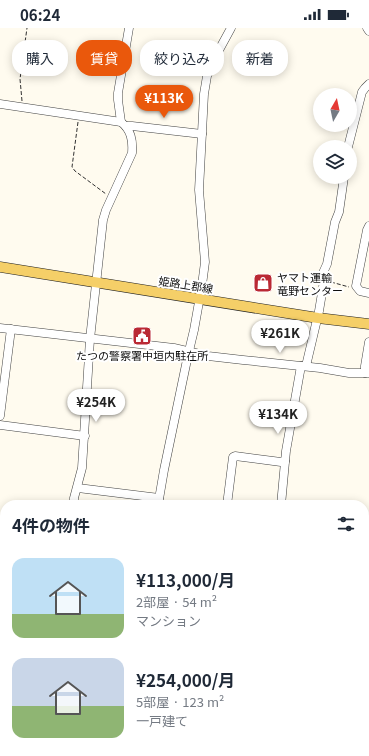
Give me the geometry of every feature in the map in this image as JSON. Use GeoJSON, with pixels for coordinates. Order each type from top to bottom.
{"type":"FeatureCollection","features":[{"type":"Feature","properties":{"kind":"main road","name":"姫路上郡線"},"geometry":{"type":"LineString","coordinates":[[0,267],[318,318],[369,324]]}},
{"type":"Feature","properties":{"kind":"street"},"geometry":{"type":"LineString","coordinates":[[74,500],[82,468],[90,339],[103,220],[111,197],[132,153],[132,137],[124,124],[118,100],[129,28]]}},
{"type":"Feature","properties":{"kind":"street"},"geometry":{"type":"LineString","coordinates":[[159,500],[200,299],[205,262],[199,190],[204,94],[207,76],[230,28]]}},
{"type":"Feature","properties":{"kind":"street"},"geometry":{"type":"LineString","coordinates":[[367,28],[369,32]]}},
{"type":"Feature","properties":{"kind":"street"},"geometry":{"type":"LineString","coordinates":[[350,140],[362,92],[369,84]]}},
{"type":"Feature","properties":{"kind":"street"},"geometry":{"type":"LineString","coordinates":[[0,104],[132,126],[202,134]]}},
{"type":"Feature","properties":{"kind":"street"},"geometry":{"type":"LineString","coordinates":[[281,500],[284,461],[304,366],[318,318],[324,281],[322,275],[327,264],[335,222],[339,212],[343,184]]}},
{"type":"Feature","properties":{"kind":"street"},"geometry":{"type":"LineString","coordinates":[[369,226],[356,286],[360,291],[369,293]]}},
{"type":"Feature","properties":{"kind":"street"},"geometry":{"type":"LineString","coordinates":[[0,328],[189,351],[215,356],[304,366],[349,373],[367,373],[365,366],[369,342]]}},
{"type":"Feature","properties":{"kind":"street"},"geometry":{"type":"LineString","coordinates":[[0,416],[11,329]]}},
{"type":"Feature","properties":{"kind":"street"},"geometry":{"type":"LineString","coordinates":[[0,424],[85,436]]}},
{"type":"Feature","properties":{"kind":"street"},"geometry":{"type":"LineString","coordinates":[[228,500],[233,457],[235,456],[281,462],[284,461]]}},
{"type":"Feature","properties":{"kind":"street"},"geometry":{"type":"LineString","coordinates":[[78,488],[147,500]]}},
{"type":"Feature","properties":{"kind":"path"},"geometry":{"type":"LineString","coordinates":[[22,107],[23,103],[20,79],[27,28]]}},
{"type":"Feature","properties":{"kind":"path"},"geometry":{"type":"LineString","coordinates":[[79,116],[71,162],[72,167],[75,171],[111,197]]}},
{"type":"Feature","properties":{"kind":"path"},"geometry":{"type":"LineString","coordinates":[[324,281],[357,288]]}},
{"type":"Feature","properties":{"kind":"place","name":"ヤマト運輸 竜野センター"},"geometry":{"type":"Point","coordinates":[263,283]}},
{"type":"Feature","properties":{"kind":"place","name":"たつの警察署中垣内駐在所"},"geometry":{"type":"Point","coordinates":[142,336]}}]}
